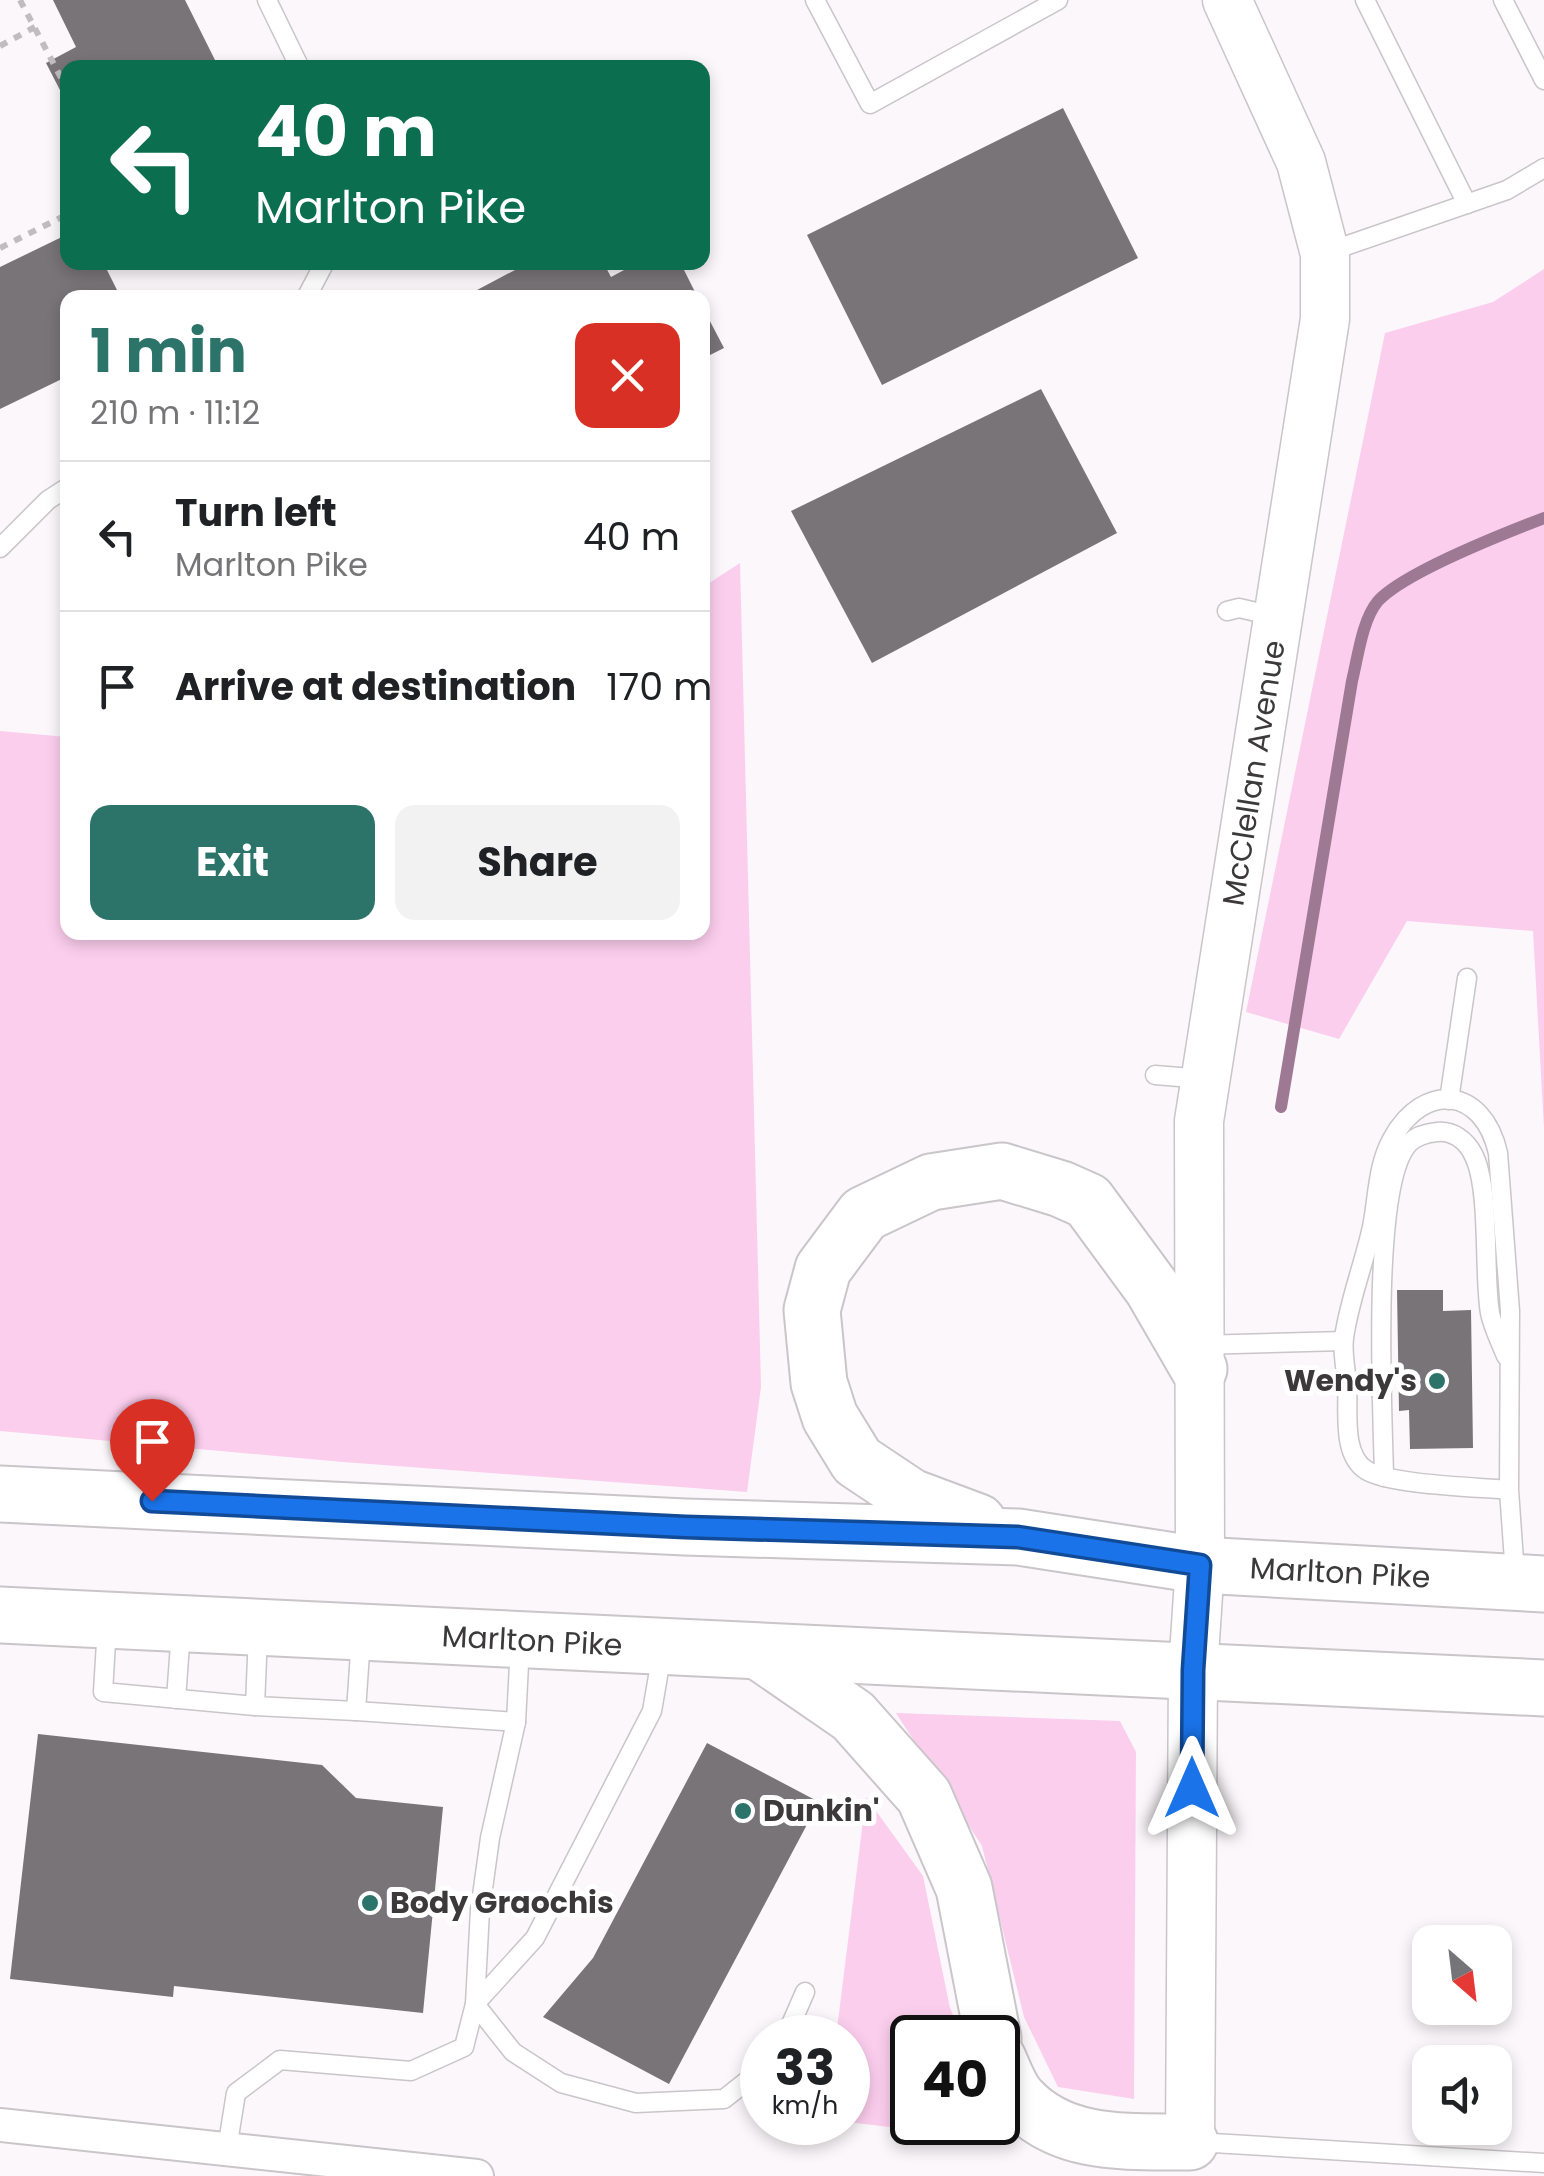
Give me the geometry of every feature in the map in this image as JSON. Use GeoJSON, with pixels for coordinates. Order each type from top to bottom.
{"type":"FeatureCollection","features":[{"type":"Feature","properties":{"kind":"highway"},"geometry":{"type":"LineString","coordinates":[[1018,1537],[911,1497],[857,1461],[830,1417],[819,1383],[812,1310],[823,1269],[864,1214],[931,1182],[1002,1171],[1061,1189],[1088,1201],[1199,1357]]}},
{"type":"Feature","properties":{"kind":"highway","name":"Marlton Pike"},"geometry":{"type":"LineString","coordinates":[[0,1494],[685,1527],[1018,1537],[1200,1565],[1530,1583]]}},
{"type":"Feature","properties":{"kind":"highway","name":"Marlton Pike"},"geometry":{"type":"LineString","coordinates":[[0,1615],[1544,1688]]}},
{"type":"Feature","properties":{"kind":"highway"},"geometry":{"type":"LineString","coordinates":[[760,1652],[853,1716],[924,1796],[964,1888],[988,2015]]}},
{"type":"Feature","properties":{"kind":"highway"},"geometry":{"type":"LineString","coordinates":[[1020,2100],[1054,2126],[1101,2141],[1190,2142]]}},
{"type":"Feature","properties":{"kind":"street","name":"McClellan Avenue"},"geometry":{"type":"LineString","coordinates":[[1190,2142],[1193,1670],[1200,1565],[1199,1121],[1324,319],[1325,254],[1302,162],[1227,0]]}},
{"type":"Feature","properties":{"kind":"street"},"geometry":{"type":"LineString","coordinates":[[0,2125],[478,2176]]}},
{"type":"Feature","properties":{"kind":"lane"},"geometry":{"type":"LineString","coordinates":[[267,0],[296,60]]}},
{"type":"Feature","properties":{"kind":"lane"},"geometry":{"type":"LineString","coordinates":[[815,0],[870,104],[1058,0]]}},
{"type":"Feature","properties":{"kind":"lane"},"geometry":{"type":"LineString","coordinates":[[1365,0],[1467,204]]}},
{"type":"Feature","properties":{"kind":"lane"},"geometry":{"type":"LineString","coordinates":[[1503,0],[1544,80]]}},
{"type":"Feature","properties":{"kind":"lane"},"geometry":{"type":"LineString","coordinates":[[1325,254],[1508,190],[1544,168]]}},
{"type":"Feature","properties":{"kind":"lane"},"geometry":{"type":"LineString","coordinates":[[0,548],[60,492]]}},
{"type":"Feature","properties":{"kind":"lane"},"geometry":{"type":"LineString","coordinates":[[1227,612],[1239,608],[1278,617]]}},
{"type":"Feature","properties":{"kind":"lane"},"geometry":{"type":"LineString","coordinates":[[1450,1100],[1467,978]]}},
{"type":"Feature","properties":{"kind":"lane"},"geometry":{"type":"LineString","coordinates":[[1155,1075],[1206,1079]]}},
{"type":"Feature","properties":{"kind":"lane"},"geometry":{"type":"LineString","coordinates":[[1509,1490],[1384,1477],[1364,1469],[1353,1453],[1347,1420],[1344,1341],[1386,1151],[1413,1110],[1426,1103],[1450,1100],[1475,1108],[1494,1135],[1510,1311],[1509,1490],[1530,1583]]}},
{"type":"Feature","properties":{"kind":"lane"},"geometry":{"type":"LineString","coordinates":[[1384,1477],[1380,1289],[1394,1175],[1408,1144],[1424,1133],[1443,1131],[1461,1138],[1478,1165],[1490,1316],[1510,1366]]}},
{"type":"Feature","properties":{"kind":"lane"},"geometry":{"type":"LineString","coordinates":[[1199,1357],[1344,1341]]}},
{"type":"Feature","properties":{"kind":"lane"},"geometry":{"type":"LineString","coordinates":[[108,1622],[103,1692],[516,1722]]}},
{"type":"Feature","properties":{"kind":"lane"},"geometry":{"type":"LineString","coordinates":[[176,1699],[182,1626]]}},
{"type":"Feature","properties":{"kind":"lane"},"geometry":{"type":"LineString","coordinates":[[255,1706],[258,1628]]}},
{"type":"Feature","properties":{"kind":"lane"},"geometry":{"type":"LineString","coordinates":[[356,1712],[362,1632]]}},
{"type":"Feature","properties":{"kind":"lane"},"geometry":{"type":"LineString","coordinates":[[228,2150],[236,2093],[280,2060],[411,2071],[464,2047],[475,2004],[480,1910],[490,1838],[516,1722],[520,1640]]}},
{"type":"Feature","properties":{"kind":"lane"},"geometry":{"type":"LineString","coordinates":[[475,2004],[535,1938],[624,1770],[652,1711],[663,1647]]}},
{"type":"Feature","properties":{"kind":"lane"},"geometry":{"type":"LineString","coordinates":[[794,2015],[805,1992]]}},
{"type":"Feature","properties":{"kind":"lane"},"geometry":{"type":"LineString","coordinates":[[475,2004],[513,2052],[561,2083],[636,2104],[724,2099],[740,2086]]}},
{"type":"Feature","properties":{"kind":"lane"},"geometry":{"type":"LineString","coordinates":[[1190,2142],[1544,2163]]}},
{"type":"Feature","properties":{"kind":"lane"},"geometry":{"type":"LineString","coordinates":[[1440,2156],[1441,2176]]}},
{"type":"Feature","properties":{"kind":"path"},"geometry":{"type":"LineString","coordinates":[[20,0],[60,76]]}},
{"type":"Feature","properties":{"kind":"path"},"geometry":{"type":"LineString","coordinates":[[0,46],[34,27]]}},
{"type":"Feature","properties":{"kind":"path"},"geometry":{"type":"LineString","coordinates":[[0,248],[60,218]]}},
{"type":"Feature","properties":{"kind":"shaded area"},"geometry":{"type":"Polygon","coordinates":[[[1544,269],[1544,1128],[1533,931],[1407,921],[1339,1039],[1246,1012],[1385,333],[1493,302],[1544,269]]]}},
{"type":"Feature","properties":{"kind":"shaded area"},"geometry":{"type":"Polygon","coordinates":[[[740,563],[761,1387],[747,1492],[0,1431],[0,731],[60,736],[60,940],[710,940],[710,582],[740,563]]]}},
{"type":"Feature","properties":{"kind":"shaded area"},"geometry":{"type":"Polygon","coordinates":[[[896,1713],[1120,1721],[1136,1752],[1134,2099],[1058,2087],[1024,2017],[982,1846],[896,1713]]]}},
{"type":"Feature","properties":{"kind":"shaded area"},"geometry":{"type":"Polygon","coordinates":[[[866,1797],[923,1876],[953,2015],[890,2015],[890,2127],[870,2125],[870,2015],[839,2015],[866,1797]]]}},
{"type":"Feature","properties":{"kind":"building"},"geometry":{"type":"Polygon","coordinates":[[[53,0],[185,0],[215,60],[60,60],[60,90],[46,63],[76,47],[53,0]]]}},
{"type":"Feature","properties":{"kind":"building"},"geometry":{"type":"Polygon","coordinates":[[[1063,108],[1138,258],[882,385],[807,235],[1063,108]]]}},
{"type":"Feature","properties":{"kind":"building"},"geometry":{"type":"Polygon","coordinates":[[[60,238],[60,270],[107,270],[117,290],[60,290],[60,380],[0,409],[0,267],[60,238]]]}},
{"type":"Feature","properties":{"kind":"building"},"geometry":{"type":"Polygon","coordinates":[[[515,270],[607,270],[611,277],[624,270],[684,270],[694,290],[477,290],[515,270]]]}},
{"type":"Feature","properties":{"kind":"building"},"geometry":{"type":"Polygon","coordinates":[[[710,321],[724,348],[710,355],[710,321]]]}},
{"type":"Feature","properties":{"kind":"building"},"geometry":{"type":"Polygon","coordinates":[[[1041,389],[1117,533],[872,663],[791,511],[1041,389]]]}},
{"type":"Feature","properties":{"kind":"building"},"geometry":{"type":"Polygon","coordinates":[[[1397,1290],[1443,1290],[1443,1311],[1471,1310],[1473,1448],[1410,1449],[1409,1410],[1399,1411],[1397,1290]]]}},
{"type":"Feature","properties":{"kind":"building"},"geometry":{"type":"Polygon","coordinates":[[[38,1734],[322,1765],[356,1798],[443,1807],[423,2013],[174,1986],[173,1997],[10,1979],[38,1734]]]}},
{"type":"Feature","properties":{"kind":"building"},"geometry":{"type":"Polygon","coordinates":[[[707,1743],[819,1802],[669,2084],[543,2017],[593,1958],[707,1743]]]}},
{"type":"Feature","properties":{"kind":"waterway"},"geometry":{"type":"LineString","coordinates":[[1281,1107],[1352,681],[1368,618],[1378,601],[1410,578],[1456,554],[1544,518]]}},
{"type":"Feature","properties":{"kind":"place","name":"Wendy's"},"geometry":{"type":"Point","coordinates":[1437,1381]}},
{"type":"Feature","properties":{"kind":"place","name":"Dunkin'"},"geometry":{"type":"Point","coordinates":[743,1811]}},
{"type":"Feature","properties":{"kind":"place","name":"Body Graochis"},"geometry":{"type":"Point","coordinates":[370,1903]}},
{"type":"Feature","properties":{"kind":"route"},"geometry":{"type":"LineString","coordinates":[[152,1501],[685,1527],[1018,1537],[1200,1565],[1193,1670],[1192,1788]]}}]}
